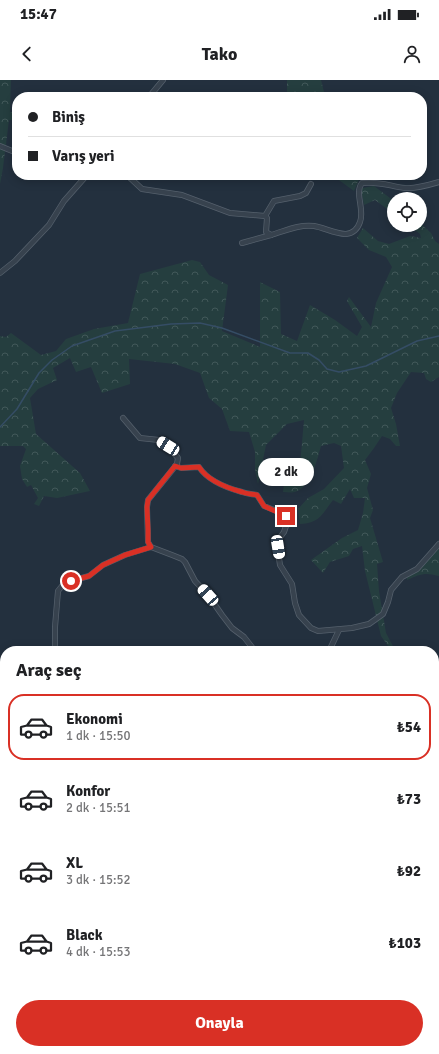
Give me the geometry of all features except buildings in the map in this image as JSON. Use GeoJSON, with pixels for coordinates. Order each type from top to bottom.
{"type":"FeatureCollection","features":[{"type":"Feature","properties":{"kind":"street"},"geometry":{"type":"LineString","coordinates":[[152,92],[163,80]]}},
{"type":"Feature","properties":{"kind":"street"},"geometry":{"type":"LineString","coordinates":[[0,146],[12,151]]}},
{"type":"Feature","properties":{"kind":"street"},"geometry":{"type":"LineString","coordinates":[[0,273],[15,261],[49,226],[64,201],[83,180]]}},
{"type":"Feature","properties":{"kind":"street"},"geometry":{"type":"LineString","coordinates":[[132,180],[142,189],[182,195],[230,212],[266,216]]}},
{"type":"Feature","properties":{"kind":"street"},"geometry":{"type":"LineString","coordinates":[[242,243],[293,227],[314,226],[338,234],[352,232],[357,228],[361,221],[362,206],[358,192],[362,183],[376,182],[406,188],[426,186],[439,182]]}},
{"type":"Feature","properties":{"kind":"street"},"geometry":{"type":"LineString","coordinates":[[271,235],[266,232],[266,216],[274,202],[300,196],[306,193],[311,184]]}},
{"type":"Feature","properties":{"kind":"street"},"geometry":{"type":"LineString","coordinates":[[123,418],[140,438],[159,440],[168,446],[178,458],[175,466],[148,500],[148,542],[151,547]]}},
{"type":"Feature","properties":{"kind":"street"},"geometry":{"type":"LineString","coordinates":[[175,466],[181,468],[199,467],[207,476],[215,481],[243,493],[257,495],[264,506],[286,516],[288,520],[277,545],[280,565],[292,584],[299,616],[311,628],[318,630],[339,630],[368,624],[383,614],[391,590],[402,577],[417,568],[439,544]]}},
{"type":"Feature","properties":{"kind":"street"},"geometry":{"type":"LineString","coordinates":[[55,646],[58,591],[62,586],[71,581],[89,576],[103,565],[125,555],[151,547],[182,559],[196,581],[232,628],[244,637],[251,646]]}},
{"type":"Feature","properties":{"kind":"street"},"geometry":{"type":"LineString","coordinates":[[331,646],[339,630]]}},
{"type":"Feature","properties":{"kind":"green space"},"geometry":{"type":"Polygon","coordinates":[[[0,80],[11,80],[10,112],[12,112],[12,120],[9,120],[0,184],[0,80]]]}},
{"type":"Feature","properties":{"kind":"green space"},"geometry":{"type":"Polygon","coordinates":[[[287,80],[321,80],[324,92],[287,92],[287,80]]]}},
{"type":"Feature","properties":{"kind":"green space"},"geometry":{"type":"Polygon","coordinates":[[[339,180],[359,180],[354,191],[339,180]]]}},
{"type":"Feature","properties":{"kind":"green space"},"geometry":{"type":"Polygon","coordinates":[[[374,186],[387,196],[387,209],[375,200],[364,205],[362,188],[374,186]]]}},
{"type":"Feature","properties":{"kind":"green space"},"geometry":{"type":"Polygon","coordinates":[[[363,228],[378,241],[389,244],[410,236],[421,238],[420,234],[417,232],[427,232],[427,229],[439,244],[439,377],[431,382],[426,379],[424,373],[411,372],[397,393],[391,408],[400,446],[396,446],[390,439],[382,436],[365,460],[371,474],[367,488],[373,510],[370,518],[383,562],[377,564],[379,591],[386,633],[393,646],[388,646],[381,636],[365,571],[362,546],[353,549],[349,556],[330,562],[323,573],[311,560],[342,538],[358,530],[363,513],[365,498],[354,498],[350,489],[341,504],[333,500],[316,520],[300,524],[298,509],[308,498],[324,489],[344,468],[341,446],[334,443],[321,446],[318,458],[305,485],[295,492],[283,492],[284,484],[300,465],[304,420],[287,424],[266,445],[258,484],[255,470],[255,452],[249,432],[230,431],[222,409],[209,398],[200,373],[175,364],[129,359],[130,384],[102,393],[91,367],[76,372],[70,358],[53,368],[57,380],[38,389],[30,398],[36,434],[80,473],[90,491],[57,498],[44,496],[39,506],[34,504],[38,498],[31,485],[27,487],[22,479],[20,466],[26,449],[23,446],[0,446],[0,336],[6,337],[11,333],[41,355],[56,351],[66,339],[94,329],[128,323],[140,274],[192,260],[200,262],[209,275],[228,285],[222,331],[260,347],[260,282],[280,292],[281,334],[297,341],[310,305],[335,320],[357,336],[362,327],[347,301],[349,297],[371,327],[376,303],[392,267],[386,257],[369,250],[357,238],[363,228]]]}},
{"type":"Feature","properties":{"kind":"green space"},"geometry":{"type":"Polygon","coordinates":[[[439,547],[439,576],[423,574],[407,580],[407,577],[439,547]]]}},
{"type":"Feature","properties":{"kind":"waterway"},"geometry":{"type":"LineString","coordinates":[[0,427],[17,409],[39,373],[52,360],[72,346],[115,331],[171,324],[200,323],[222,328],[290,353],[308,353],[319,360],[327,369],[339,372],[366,366],[417,341],[439,336]]}},
{"type":"Feature","properties":{"kind":"route"},"geometry":{"type":"LineString","coordinates":[[71,581],[89,576],[103,565],[125,555],[151,547],[148,542],[148,500],[151,494],[175,466],[181,468],[199,467],[202,472],[215,481],[243,493],[257,495],[264,506],[286,516]]}}]}
